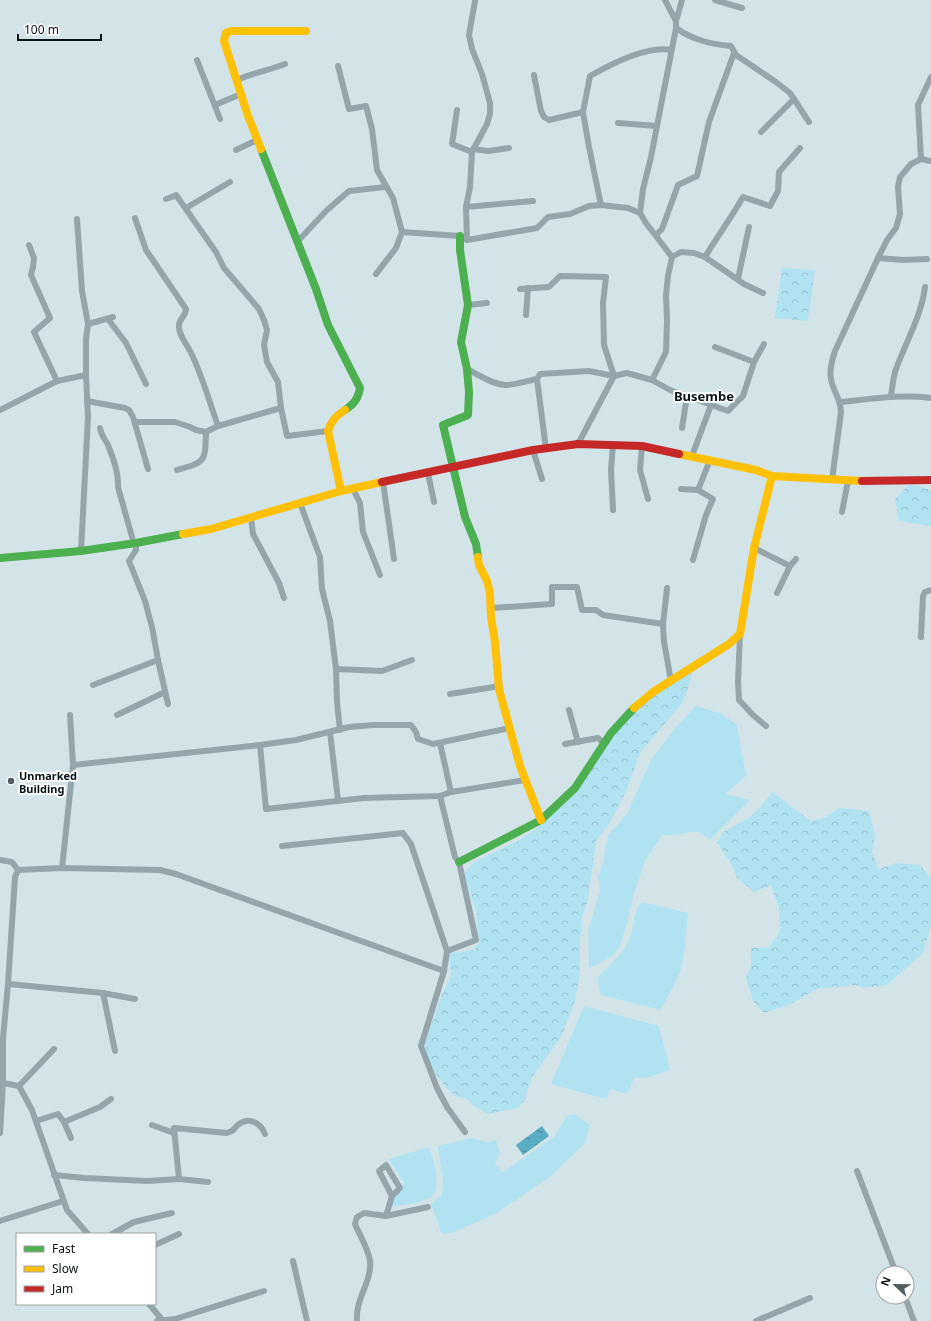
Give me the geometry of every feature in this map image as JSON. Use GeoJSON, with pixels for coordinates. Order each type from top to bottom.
{"type":"FeatureCollection","features":[{"type":"Feature","properties":{"kind":"street"},"geometry":{"type":"LineString","coordinates":[[665,0],[676,21]]}},
{"type":"Feature","properties":{"kind":"street"},"geometry":{"type":"LineString","coordinates":[[640,213],[643,189],[657,126],[676,28],[676,21],[682,0]]}},
{"type":"Feature","properties":{"kind":"street"},"geometry":{"type":"LineString","coordinates":[[715,0],[742,8]]}},
{"type":"Feature","properties":{"kind":"street"},"geometry":{"type":"LineString","coordinates":[[467,240],[466,206],[470,187],[472,151],[487,124],[490,114],[490,103],[482,74],[472,49],[469,35],[475,1]]}},
{"type":"Feature","properties":{"kind":"street"},"geometry":{"type":"LineString","coordinates":[[676,28],[687,36],[704,42],[731,46],[736,55],[790,93],[809,122]]}},
{"type":"Feature","properties":{"kind":"street"},"geometry":{"type":"LineString","coordinates":[[306,31],[231,31],[226,34],[224,41],[257,140],[298,241],[328,325],[360,388],[359,398],[331,421],[328,431],[341,491]]}},
{"type":"Feature","properties":{"kind":"street"},"geometry":{"type":"LineString","coordinates":[[601,205],[583,112],[590,76],[629,56],[662,48],[671,50]]}},
{"type":"Feature","properties":{"kind":"street"},"geometry":{"type":"LineString","coordinates":[[656,235],[662,229],[678,185],[697,176],[709,122],[734,53]]}},
{"type":"Feature","properties":{"kind":"street"},"geometry":{"type":"LineString","coordinates":[[197,60],[220,119]]}},
{"type":"Feature","properties":{"kind":"street"},"geometry":{"type":"LineString","coordinates":[[237,80],[285,64]]}},
{"type":"Feature","properties":{"kind":"street"},"geometry":{"type":"LineString","coordinates":[[338,66],[349,109],[366,106],[372,129],[377,170],[385,187],[393,198],[402,232],[396,248],[376,274]]}},
{"type":"Feature","properties":{"kind":"street"},"geometry":{"type":"LineString","coordinates":[[534,75],[541,111],[544,117],[549,120],[583,112]]}},
{"type":"Feature","properties":{"kind":"street"},"geometry":{"type":"LineString","coordinates":[[921,159],[918,105],[931,77]]}},
{"type":"Feature","properties":{"kind":"street"},"geometry":{"type":"LineString","coordinates":[[215,105],[241,94]]}},
{"type":"Feature","properties":{"kind":"street"},"geometry":{"type":"LineString","coordinates":[[761,132],[794,99]]}},
{"type":"Feature","properties":{"kind":"street"},"geometry":{"type":"LineString","coordinates":[[457,110],[452,144],[472,151],[488,151],[509,148]]}},
{"type":"Feature","properties":{"kind":"street"},"geometry":{"type":"LineString","coordinates":[[618,123],[657,126]]}},
{"type":"Feature","properties":{"kind":"street"},"geometry":{"type":"LineString","coordinates":[[236,150],[257,140]]}},
{"type":"Feature","properties":{"kind":"street"},"geometry":{"type":"LineString","coordinates":[[705,257],[743,197],[770,206],[778,191],[779,172],[800,148]]}},
{"type":"Feature","properties":{"kind":"street"},"geometry":{"type":"LineString","coordinates":[[832,480],[841,412],[840,402],[831,379],[831,367],[835,351],[878,258],[887,240],[896,228],[900,214],[898,187],[900,177],[911,164],[921,159],[931,160]]}},
{"type":"Feature","properties":{"kind":"street"},"geometry":{"type":"LineString","coordinates":[[186,208],[230,182]]}},
{"type":"Feature","properties":{"kind":"street"},"geometry":{"type":"LineString","coordinates":[[298,241],[327,210],[349,191],[385,187]]}},
{"type":"Feature","properties":{"kind":"street"},"geometry":{"type":"LineString","coordinates":[[166,198],[176,195],[216,252],[224,268],[258,309],[264,320],[267,330],[264,344],[267,362],[278,382],[281,408],[287,436],[328,431]]}},
{"type":"Feature","properties":{"kind":"street"},"geometry":{"type":"LineString","coordinates":[[466,206],[533,200]]}},
{"type":"Feature","properties":{"kind":"street"},"geometry":{"type":"LineString","coordinates":[[402,232],[460,236],[467,240],[537,228],[548,217],[570,214],[589,206],[601,205],[628,208],[640,213],[672,257],[666,295],[666,352],[652,380]]}},
{"type":"Feature","properties":{"kind":"street"},"geometry":{"type":"LineString","coordinates":[[134,218],[146,250],[186,309],[185,315],[179,324],[182,338],[195,362],[218,426]]}},
{"type":"Feature","properties":{"kind":"street"},"geometry":{"type":"LineString","coordinates":[[77,219],[82,291],[88,324],[86,339],[87,425],[81,550]]}},
{"type":"Feature","properties":{"kind":"street"},"geometry":{"type":"LineString","coordinates":[[738,279],[749,227]]}},
{"type":"Feature","properties":{"kind":"street"},"geometry":{"type":"LineString","coordinates":[[460,236],[460,250],[468,305],[461,342],[467,369],[469,392],[468,415],[443,425],[452,468],[465,517],[476,544],[479,565],[490,593],[500,686],[499,689],[520,766],[541,820]]}},
{"type":"Feature","properties":{"kind":"street"},"geometry":{"type":"LineString","coordinates":[[29,245],[34,258],[34,267],[31,275],[50,318],[34,332],[58,381]]}},
{"type":"Feature","properties":{"kind":"street"},"geometry":{"type":"LineString","coordinates":[[672,257],[681,252],[694,253],[705,257],[744,284],[763,293]]}},
{"type":"Feature","properties":{"kind":"street"},"geometry":{"type":"LineString","coordinates":[[878,258],[903,260],[928,259]]}},
{"type":"Feature","properties":{"kind":"street"},"geometry":{"type":"LineString","coordinates":[[520,289],[549,287],[560,276],[606,277],[603,303],[604,345],[614,376],[578,444]]}},
{"type":"Feature","properties":{"kind":"street"},"geometry":{"type":"LineString","coordinates":[[891,396],[895,373],[924,299],[925,287]]}},
{"type":"Feature","properties":{"kind":"street"},"geometry":{"type":"LineString","coordinates":[[526,315],[528,288]]}},
{"type":"Feature","properties":{"kind":"street"},"geometry":{"type":"LineString","coordinates":[[468,305],[487,303]]}},
{"type":"Feature","properties":{"kind":"street"},"geometry":{"type":"LineString","coordinates":[[88,324],[110,318],[126,343],[146,384]]}},
{"type":"Feature","properties":{"kind":"street"},"geometry":{"type":"LineString","coordinates":[[546,449],[537,380],[540,374],[588,371],[614,376],[627,373],[652,380],[670,390],[728,410],[743,396],[754,362],[764,344]]}},
{"type":"Feature","properties":{"kind":"street"},"geometry":{"type":"LineString","coordinates":[[715,347],[754,362]]}},
{"type":"Feature","properties":{"kind":"street"},"geometry":{"type":"LineString","coordinates":[[467,369],[499,384],[507,385],[537,380]]}},
{"type":"Feature","properties":{"kind":"street"},"geometry":{"type":"LineString","coordinates":[[0,410],[58,381],[86,375]]}},
{"type":"Feature","properties":{"kind":"street"},"geometry":{"type":"LineString","coordinates":[[682,428],[687,396]]}},
{"type":"Feature","properties":{"kind":"street"},"geometry":{"type":"LineString","coordinates":[[840,402],[891,396],[919,396],[931,398]]}},
{"type":"Feature","properties":{"kind":"street"},"geometry":{"type":"LineString","coordinates":[[87,400],[129,410],[135,422],[148,469]]}},
{"type":"Feature","properties":{"kind":"street"},"geometry":{"type":"LineString","coordinates":[[692,456],[711,405]]}},
{"type":"Feature","properties":{"kind":"street"},"geometry":{"type":"LineString","coordinates":[[135,422],[175,422],[206,432],[218,426],[281,408]]}},
{"type":"Feature","properties":{"kind":"street"},"geometry":{"type":"LineString","coordinates":[[100,428],[118,478],[118,488],[135,544],[136,550],[129,561],[145,601],[168,704]]}},
{"type":"Feature","properties":{"kind":"street"},"geometry":{"type":"LineString","coordinates":[[177,470],[192,466],[201,461],[205,454],[206,432]]}},
{"type":"Feature","properties":{"kind":"street"},"geometry":{"type":"LineString","coordinates":[[0,558],[135,544],[211,529],[341,491],[533,450],[578,444],[642,446],[756,470],[772,476],[848,481],[931,480]]}},
{"type":"Feature","properties":{"kind":"street"},"geometry":{"type":"LineString","coordinates":[[613,444],[611,470],[613,510]]}},
{"type":"Feature","properties":{"kind":"street"},"geometry":{"type":"LineString","coordinates":[[642,446],[640,470],[648,499]]}},
{"type":"Feature","properties":{"kind":"street"},"geometry":{"type":"LineString","coordinates":[[533,450],[542,479]]}},
{"type":"Feature","properties":{"kind":"street"},"geometry":{"type":"LineString","coordinates":[[698,490],[710,460]]}},
{"type":"Feature","properties":{"kind":"street"},"geometry":{"type":"LineString","coordinates":[[428,473],[434,502]]}},
{"type":"Feature","properties":{"kind":"street"},"geometry":{"type":"LineString","coordinates":[[766,726],[752,715],[739,700],[738,682],[740,634],[744,621],[754,548],[772,476]]}},
{"type":"Feature","properties":{"kind":"street"},"geometry":{"type":"LineString","coordinates":[[842,512],[848,481]]}},
{"type":"Feature","properties":{"kind":"street"},"geometry":{"type":"LineString","coordinates":[[383,482],[394,560]]}},
{"type":"Feature","properties":{"kind":"street"},"geometry":{"type":"LineString","coordinates":[[681,488],[698,490],[713,500],[706,515],[693,560]]}},
{"type":"Feature","properties":{"kind":"street"},"geometry":{"type":"LineString","coordinates":[[352,489],[360,503],[363,532],[380,575]]}},
{"type":"Feature","properties":{"kind":"street"},"geometry":{"type":"LineString","coordinates":[[300,503],[320,557],[322,589],[330,621],[336,669],[340,730]]}},
{"type":"Feature","properties":{"kind":"street"},"geometry":{"type":"LineString","coordinates":[[251,517],[253,534],[279,583],[284,598]]}},
{"type":"Feature","properties":{"kind":"street"},"geometry":{"type":"LineString","coordinates":[[754,548],[790,566]]}},
{"type":"Feature","properties":{"kind":"street"},"geometry":{"type":"LineString","coordinates":[[777,592],[790,566],[796,559]]}},
{"type":"Feature","properties":{"kind":"street"},"geometry":{"type":"LineString","coordinates":[[491,608],[552,604],[552,587],[577,587],[582,610],[596,610],[603,615],[663,624]]}},
{"type":"Feature","properties":{"kind":"street"},"geometry":{"type":"LineString","coordinates":[[667,588],[663,624],[664,642],[671,681]]}},
{"type":"Feature","properties":{"kind":"street"},"geometry":{"type":"LineString","coordinates":[[920,637],[923,596],[925,592],[931,590]]}},
{"type":"Feature","properties":{"kind":"street"},"geometry":{"type":"LineString","coordinates":[[459,862],[541,820],[575,788],[611,733],[637,705],[653,692],[729,644],[740,634]]}},
{"type":"Feature","properties":{"kind":"street"},"geometry":{"type":"LineString","coordinates":[[93,685],[158,660]]}},
{"type":"Feature","properties":{"kind":"street"},"geometry":{"type":"LineString","coordinates":[[336,669],[382,671],[412,660]]}},
{"type":"Feature","properties":{"kind":"street"},"geometry":{"type":"LineString","coordinates":[[450,694],[500,686]]}},
{"type":"Feature","properties":{"kind":"street"},"geometry":{"type":"LineString","coordinates":[[117,714],[165,692]]}},
{"type":"Feature","properties":{"kind":"street"},"geometry":{"type":"LineString","coordinates":[[568,710],[578,742]]}},
{"type":"Feature","properties":{"kind":"street"},"geometry":{"type":"LineString","coordinates":[[62,868],[73,765],[70,715]]}},
{"type":"Feature","properties":{"kind":"street"},"geometry":{"type":"LineString","coordinates":[[73,765],[260,745],[296,740],[349,727],[411,725],[416,732],[418,740],[433,744],[510,728]]}},
{"type":"Feature","properties":{"kind":"street"},"geometry":{"type":"LineString","coordinates":[[330,732],[338,800]]}},
{"type":"Feature","properties":{"kind":"street"},"geometry":{"type":"LineString","coordinates":[[565,744],[598,738],[604,743]]}},
{"type":"Feature","properties":{"kind":"street"},"geometry":{"type":"LineString","coordinates":[[440,743],[451,792]]}},
{"type":"Feature","properties":{"kind":"street"},"geometry":{"type":"LineString","coordinates":[[260,745],[266,809],[338,800],[440,796],[451,792],[525,780]]}},
{"type":"Feature","properties":{"kind":"street"},"geometry":{"type":"LineString","coordinates":[[440,796],[455,857],[459,862],[476,940],[447,951]]}},
{"type":"Feature","properties":{"kind":"street"},"geometry":{"type":"LineString","coordinates":[[282,846],[403,833],[411,844],[447,951],[444,971],[421,1046],[437,1088],[447,1107],[465,1132]]}},
{"type":"Feature","properties":{"kind":"street"},"geometry":{"type":"LineString","coordinates":[[0,860],[12,862],[18,870]]}},
{"type":"Feature","properties":{"kind":"street"},"geometry":{"type":"LineString","coordinates":[[18,870],[62,868],[160,870],[176,874],[444,971]]}},
{"type":"Feature","properties":{"kind":"street"},"geometry":{"type":"LineString","coordinates":[[0,1133],[3,1082],[3,1038],[15,877],[18,870]]}},
{"type":"Feature","properties":{"kind":"street"},"geometry":{"type":"LineString","coordinates":[[8,984],[103,993],[135,999]]}},
{"type":"Feature","properties":{"kind":"street"},"geometry":{"type":"LineString","coordinates":[[103,993],[115,1051]]}},
{"type":"Feature","properties":{"kind":"street"},"geometry":{"type":"LineString","coordinates":[[20,1086],[54,1049]]}},
{"type":"Feature","properties":{"kind":"street"},"geometry":{"type":"LineString","coordinates":[[3,1082],[20,1086]]}},
{"type":"Feature","properties":{"kind":"street"},"geometry":{"type":"LineString","coordinates":[[20,1086],[32,1110],[67,1210],[87,1233]]}},
{"type":"Feature","properties":{"kind":"street"},"geometry":{"type":"LineString","coordinates":[[64,1122],[100,1107],[111,1099]]}},
{"type":"Feature","properties":{"kind":"street"},"geometry":{"type":"LineString","coordinates":[[36,1121],[58,1114],[64,1122],[71,1138]]}},
{"type":"Feature","properties":{"kind":"street"},"geometry":{"type":"LineString","coordinates":[[179,1180],[174,1128],[227,1133],[234,1131],[240,1123],[248,1121],[255,1122],[263,1129],[265,1134]]}},
{"type":"Feature","properties":{"kind":"street"},"geometry":{"type":"LineString","coordinates":[[152,1125],[174,1133]]}},
{"type":"Feature","properties":{"kind":"street"},"geometry":{"type":"LineString","coordinates":[[857,1171],[893,1265]]}},
{"type":"Feature","properties":{"kind":"street"},"geometry":{"type":"LineString","coordinates":[[54,1174],[84,1178],[208,1182]]}},
{"type":"Feature","properties":{"kind":"street"},"geometry":{"type":"LineString","coordinates":[[386,1216],[392,1196]]}},
{"type":"Feature","properties":{"kind":"street"},"geometry":{"type":"LineString","coordinates":[[0,1221],[63,1200]]}},
{"type":"Feature","properties":{"kind":"street"},"geometry":{"type":"LineString","coordinates":[[357,1321],[356,1313],[370,1272],[370,1262],[368,1252],[354,1224],[357,1217],[364,1213],[386,1216],[428,1207]]}},
{"type":"Feature","properties":{"kind":"street"},"geometry":{"type":"LineString","coordinates":[[114,1233],[134,1222],[172,1213]]}},
{"type":"Feature","properties":{"kind":"street"},"geometry":{"type":"LineString","coordinates":[[156,1245],[179,1234]]}},
{"type":"Feature","properties":{"kind":"street"},"geometry":{"type":"LineString","coordinates":[[293,1260],[305,1320]]}},
{"type":"Feature","properties":{"kind":"street"},"geometry":{"type":"LineString","coordinates":[[157,1321],[175,1319],[264,1291]]}},
{"type":"Feature","properties":{"kind":"street"},"geometry":{"type":"LineString","coordinates":[[756,1321],[810,1298]]}},
{"type":"Feature","properties":{"kind":"street"},"geometry":{"type":"LineString","coordinates":[[150,1305],[163,1321]]}},
{"type":"Feature","properties":{"kind":"street"},"geometry":{"type":"LineString","coordinates":[[908,1305],[914,1321]]}},
{"type":"Feature","properties":{"kind":"green space"},"geometry":{"type":"Polygon","coordinates":[[[782,268],[815,270],[808,321],[775,318],[782,268]]]}},
{"type":"Feature","properties":{"kind":"green space"},"geometry":{"type":"Polygon","coordinates":[[[910,484],[931,490],[931,526],[899,521],[895,499],[910,484]]]}},
{"type":"Feature","properties":{"kind":"green space"},"geometry":{"type":"Polygon","coordinates":[[[690,665],[692,676],[683,702],[640,753],[627,789],[611,821],[596,841],[588,900],[582,918],[580,973],[575,1001],[561,1037],[532,1077],[524,1101],[518,1108],[488,1114],[474,1106],[466,1098],[457,1097],[449,1091],[436,1075],[428,1060],[425,1043],[441,997],[451,976],[449,953],[474,950],[479,943],[477,913],[464,874],[474,862],[518,841],[543,824],[577,787],[620,724],[690,665]]]}},
{"type":"Feature","properties":{"kind":"green space"},"geometry":{"type":"Polygon","coordinates":[[[696,706],[722,714],[737,725],[746,776],[725,794],[750,800],[710,840],[699,832],[662,835],[646,859],[634,893],[620,946],[614,954],[607,959],[589,968],[588,931],[600,891],[598,877],[603,863],[608,835],[627,814],[651,760],[676,727],[696,706]]]}},
{"type":"Feature","properties":{"kind":"green space"},"geometry":{"type":"Polygon","coordinates":[[[772,792],[811,821],[826,817],[839,808],[869,811],[875,836],[872,852],[879,869],[896,863],[920,865],[931,878],[931,926],[923,953],[887,985],[863,988],[856,985],[817,989],[791,1004],[764,1013],[753,1001],[746,978],[751,965],[751,948],[769,947],[780,932],[779,908],[771,885],[754,892],[737,878],[729,860],[717,843],[723,832],[747,819],[760,808],[772,792]]]}},
{"type":"Feature","properties":{"kind":"green space"},"geometry":{"type":"Polygon","coordinates":[[[642,902],[688,913],[685,946],[680,973],[661,1010],[601,995],[597,978],[617,958],[625,947],[631,934],[637,909],[642,902]]]}},
{"type":"Feature","properties":{"kind":"green space"},"geometry":{"type":"Polygon","coordinates":[[[584,1006],[659,1026],[670,1070],[646,1078],[634,1078],[629,1092],[623,1093],[611,1089],[606,1099],[551,1084],[584,1006]]]}},
{"type":"Feature","properties":{"kind":"green space"},"geometry":{"type":"Polygon","coordinates":[[[574,1114],[590,1125],[585,1143],[551,1176],[495,1214],[454,1232],[445,1234],[441,1232],[431,1204],[442,1195],[443,1182],[438,1146],[470,1138],[488,1142],[496,1140],[500,1153],[495,1163],[502,1173],[554,1137],[567,1116],[574,1114]]]}},
{"type":"Feature","properties":{"kind":"green space"},"geometry":{"type":"Polygon","coordinates":[[[429,1147],[437,1180],[435,1192],[430,1198],[419,1202],[389,1207],[391,1197],[399,1191],[404,1183],[389,1159],[429,1147]]]}},
{"type":"Feature","properties":{"kind":"water"},"geometry":{"type":"Polygon","coordinates":[[[542,1126],[549,1136],[523,1155],[516,1145],[542,1126]]]}},
{"type":"Feature","properties":{"kind":"traffic: fast"},"geometry":{"type":"LineString","coordinates":[[261,149],[316,289],[328,325],[360,388],[355,401],[345,410]]}},
{"type":"Feature","properties":{"kind":"traffic: fast"},"geometry":{"type":"LineString","coordinates":[[460,236],[460,250],[468,305],[461,342],[467,369],[469,392],[468,415],[443,425],[465,517],[476,544],[478,557]]}},
{"type":"Feature","properties":{"kind":"traffic: fast"},"geometry":{"type":"LineString","coordinates":[[0,558],[81,551],[183,534]]}},
{"type":"Feature","properties":{"kind":"traffic: fast"},"geometry":{"type":"LineString","coordinates":[[459,862],[541,820],[575,788],[611,733],[634,708]]}},
{"type":"Feature","properties":{"kind":"traffic: slow"},"geometry":{"type":"LineString","coordinates":[[261,149],[248,116],[224,41],[226,33],[231,31],[306,31]]}},
{"type":"Feature","properties":{"kind":"traffic: slow"},"geometry":{"type":"LineString","coordinates":[[341,491],[328,431],[334,419],[345,410]]}},
{"type":"Feature","properties":{"kind":"traffic: slow"},"geometry":{"type":"LineString","coordinates":[[679,454],[756,470],[772,476],[862,481]]}},
{"type":"Feature","properties":{"kind":"traffic: slow"},"geometry":{"type":"LineString","coordinates":[[634,708],[653,692],[729,644],[740,634],[754,548],[772,476]]}},
{"type":"Feature","properties":{"kind":"traffic: slow"},"geometry":{"type":"LineString","coordinates":[[183,534],[211,529],[341,491],[382,482]]}},
{"type":"Feature","properties":{"kind":"traffic: slow"},"geometry":{"type":"LineString","coordinates":[[478,557],[479,565],[487,581],[490,593],[491,617],[495,642],[499,689],[520,766],[541,820]]}},
{"type":"Feature","properties":{"kind":"traffic: jam"},"geometry":{"type":"LineString","coordinates":[[382,482],[533,450],[578,444],[642,446],[679,454]]}},
{"type":"Feature","properties":{"kind":"traffic: jam"},"geometry":{"type":"LineString","coordinates":[[862,481],[931,480]]}},
{"type":"Feature","properties":{"kind":"place","name":"Unmarked Building"},"geometry":{"type":"Point","coordinates":[11,781]}},
{"type":"Feature","properties":{"kind":"district","name":"Busembe"},"geometry":{"type":"Point","coordinates":[704,396]}}]}
